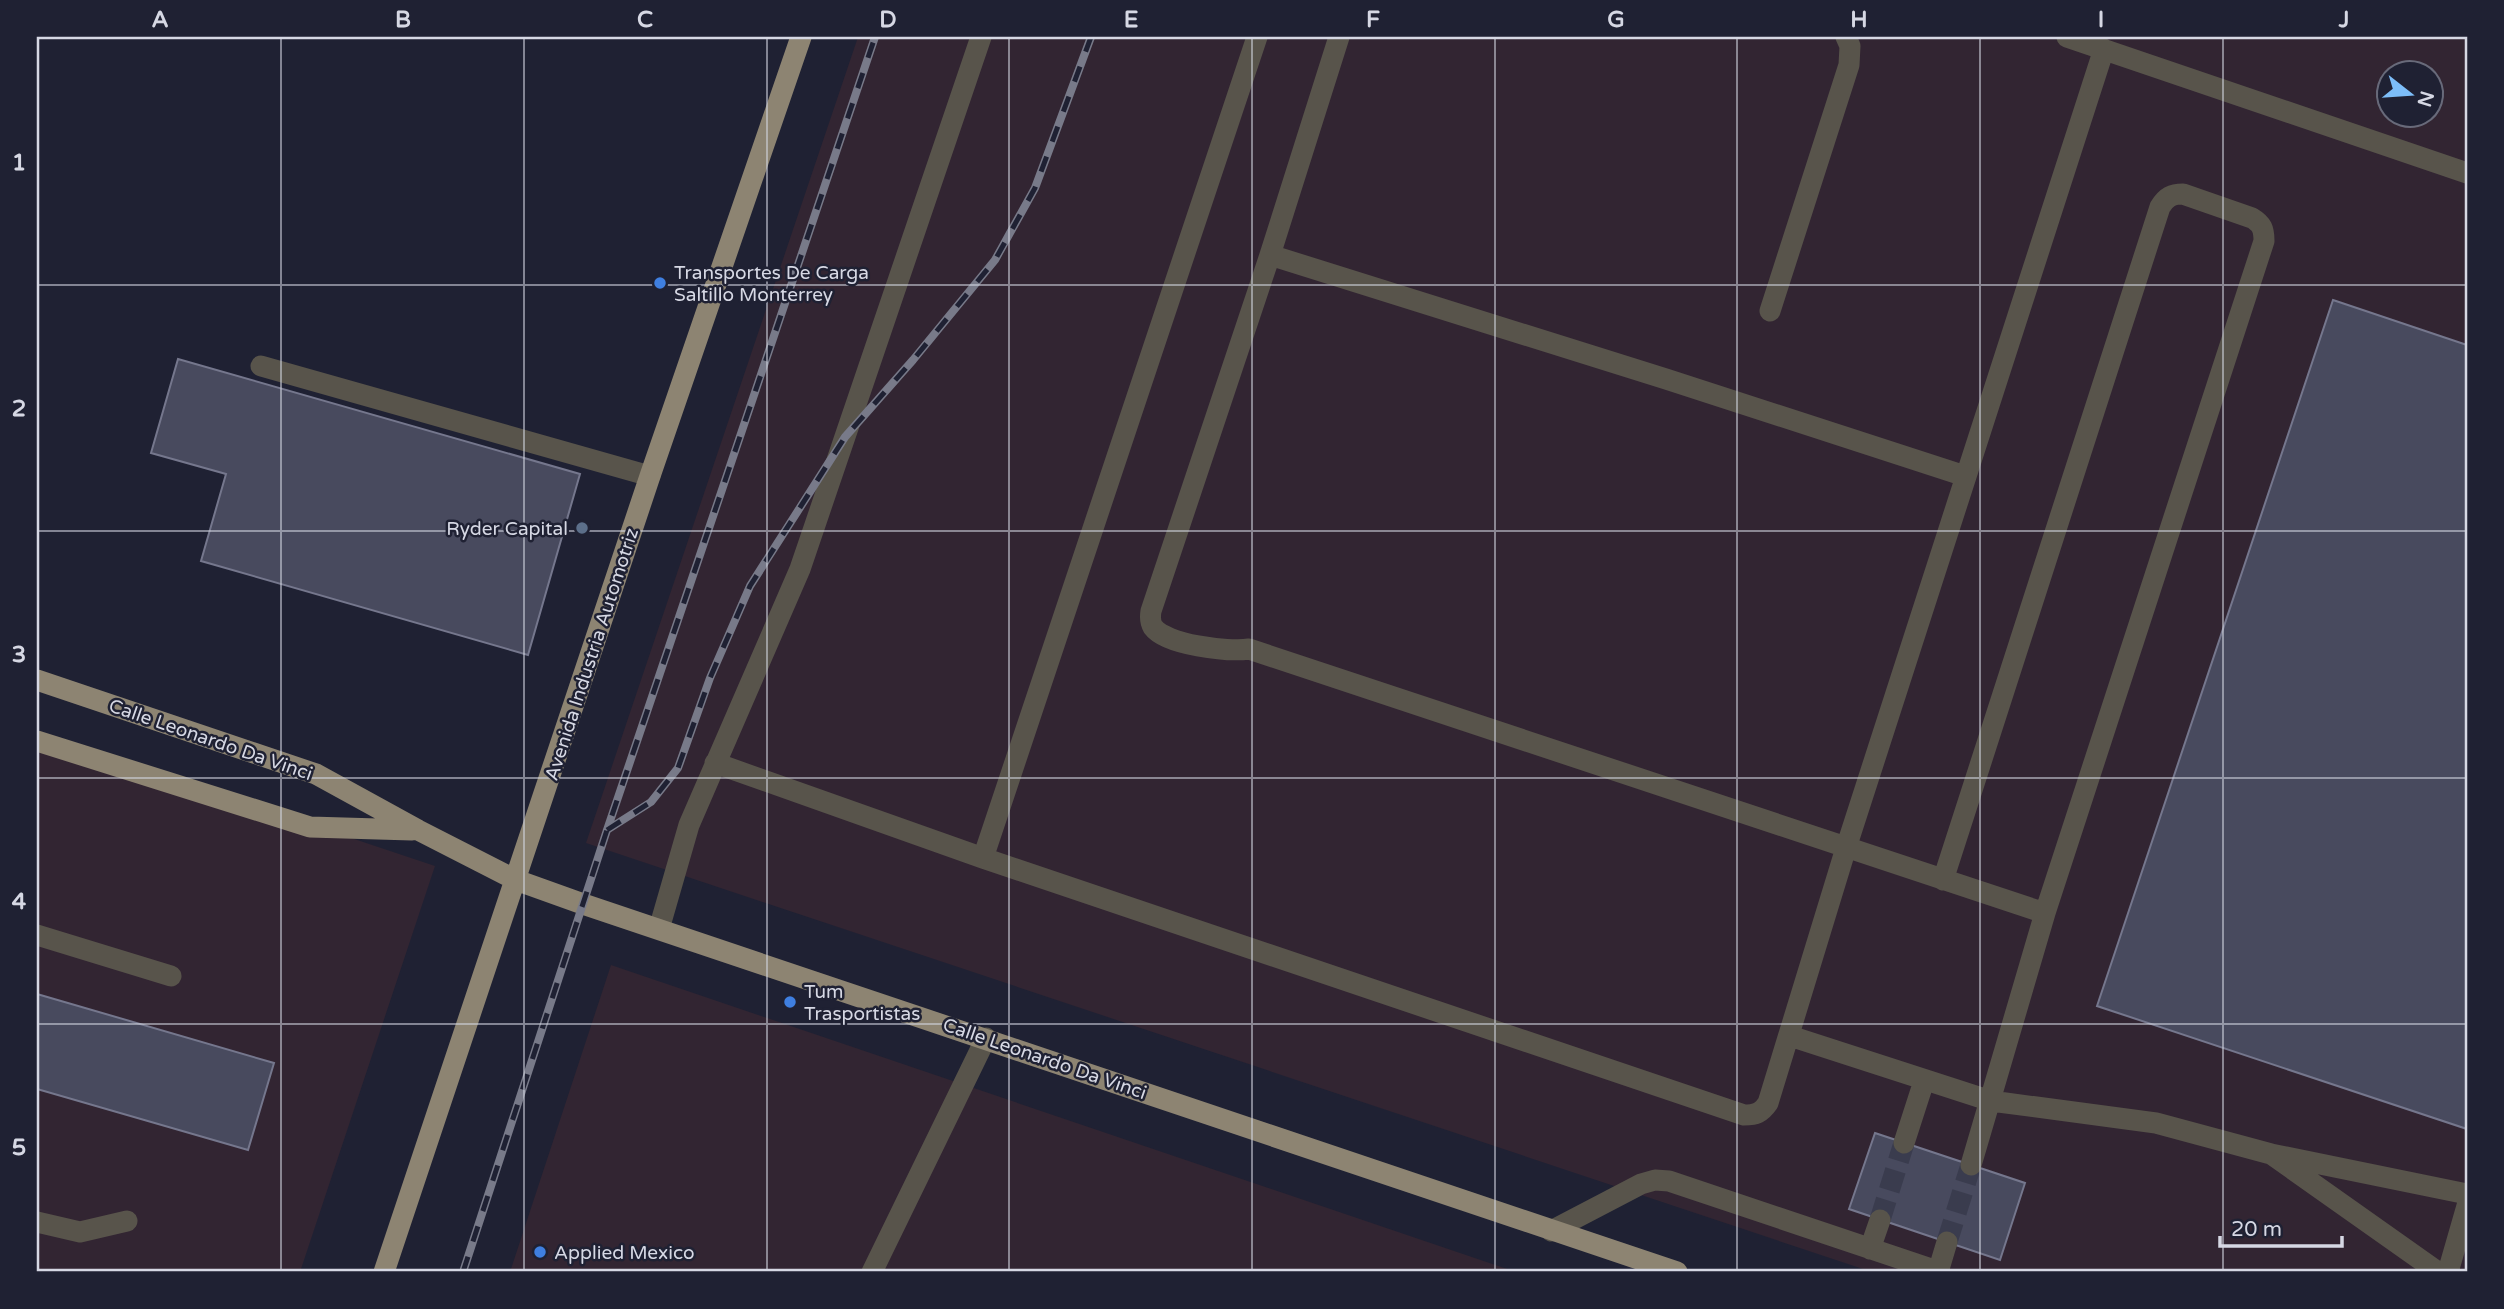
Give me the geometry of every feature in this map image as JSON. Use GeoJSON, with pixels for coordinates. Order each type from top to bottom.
{"type":"FeatureCollection","features":[{"type":"Feature","properties":{"kind":"main road","name":"Avenida Industria Automotriz"},"geometry":{"type":"LineString","coordinates":[[384,1272],[650,476],[801,37]]}},
{"type":"Feature","properties":{"kind":"main road","name":"Calle Leonardo Da Vinci"},"geometry":{"type":"LineString","coordinates":[[37,680],[316,774],[516,880],[1677,1272]]}},
{"type":"Feature","properties":{"kind":"main road","name":"Calle Leonardo Da Vinci"},"geometry":{"type":"LineString","coordinates":[[37,741],[310,827],[418,830]]}},
{"type":"Feature","properties":{"kind":"lane"},"geometry":{"type":"LineString","coordinates":[[659,929],[690,825],[800,569],[981,37]]}},
{"type":"Feature","properties":{"kind":"lane"},"geometry":{"type":"LineString","coordinates":[[983,858],[1257,37]]}},
{"type":"Feature","properties":{"kind":"lane"},"geometry":{"type":"LineString","coordinates":[[1339,37],[1270,255],[1155,598],[1150,621],[1154,629],[1162,635],[1208,648],[1234,651],[1249,649],[2045,913]]}},
{"type":"Feature","properties":{"kind":"lane"},"geometry":{"type":"LineString","coordinates":[[1770,312],[1849,65],[1850,46],[1846,37]]}},
{"type":"Feature","properties":{"kind":"lane"},"geometry":{"type":"LineString","coordinates":[[2067,37],[2467,173]]}},
{"type":"Feature","properties":{"kind":"lane"},"geometry":{"type":"LineString","coordinates":[[715,763],[983,858],[1744,1115],[1763,1111],[1790,1036],[1846,848],[2104,49]]}},
{"type":"Feature","properties":{"kind":"lane"},"geometry":{"type":"LineString","coordinates":[[1943,880],[2160,207],[2165,198],[2183,194],[2252,218],[2260,223],[2264,231],[2264,241],[2045,913],[1971,1166]]}},
{"type":"Feature","properties":{"kind":"lane"},"geometry":{"type":"LineString","coordinates":[[1270,255],[1965,476]]}},
{"type":"Feature","properties":{"kind":"lane"},"geometry":{"type":"LineString","coordinates":[[261,366],[650,476]]}},
{"type":"Feature","properties":{"kind":"lane"},"geometry":{"type":"LineString","coordinates":[[37,935],[171,976]]}},
{"type":"Feature","properties":{"kind":"lane"},"geometry":{"type":"LineString","coordinates":[[1790,1036],[1991,1101],[2155,1123],[2271,1154],[2467,1194]]}},
{"type":"Feature","properties":{"kind":"lane"},"geometry":{"type":"LineString","coordinates":[[872,1272],[986,1038]]}},
{"type":"Feature","properties":{"kind":"lane"},"geometry":{"type":"LineString","coordinates":[[1904,1143],[1924,1081]]}},
{"type":"Feature","properties":{"kind":"lane"},"geometry":{"type":"LineString","coordinates":[[2271,1154],[2438,1272]]}},
{"type":"Feature","properties":{"kind":"lane"},"geometry":{"type":"LineString","coordinates":[[1552,1231],[1641,1184],[1655,1180],[1669,1181],[1939,1272],[1947,1242]]}},
{"type":"Feature","properties":{"kind":"lane"},"geometry":{"type":"LineString","coordinates":[[2448,1272],[2467,1206]]}},
{"type":"Feature","properties":{"kind":"lane"},"geometry":{"type":"LineString","coordinates":[[1870,1250],[1880,1220]]}},
{"type":"Feature","properties":{"kind":"lane"},"geometry":{"type":"LineString","coordinates":[[37,1222],[80,1231],[127,1221]]}},
{"type":"Feature","properties":{"kind":"shaded area"},"geometry":{"type":"Polygon","coordinates":[[[858,37],[2467,37],[2467,1272],[1872,1272],[586,843],[858,37]]]}},
{"type":"Feature","properties":{"kind":"shaded area"},"geometry":{"type":"Polygon","coordinates":[[[37,733],[435,866],[300,1272],[37,1272],[37,733]]]}},
{"type":"Feature","properties":{"kind":"shaded area"},"geometry":{"type":"Polygon","coordinates":[[[611,965],[1516,1272],[510,1272],[611,965]]]}},
{"type":"Feature","properties":{"kind":"building"},"geometry":{"type":"Polygon","coordinates":[[[2333,300],[2467,345],[2467,1129],[2097,1006],[2333,300]]]}},
{"type":"Feature","properties":{"kind":"building"},"geometry":{"type":"Polygon","coordinates":[[[178,359],[580,474],[528,655],[201,561],[226,474],[151,453],[178,359]]]}},
{"type":"Feature","properties":{"kind":"building"},"geometry":{"type":"Polygon","coordinates":[[[37,994],[274,1063],[248,1150],[37,1089],[37,994]]]}},
{"type":"Feature","properties":{"kind":"building"},"geometry":{"type":"Polygon","coordinates":[[[1875,1133],[2025,1183],[2000,1260],[1849,1209],[1875,1133]]]}},
{"type":"Feature","properties":{"kind":"tunnel"},"geometry":{"type":"LineString","coordinates":[[1880,1220],[1904,1143]]}},
{"type":"Feature","properties":{"kind":"tunnel"},"geometry":{"type":"LineString","coordinates":[[1947,1242],[1971,1165]]}},
{"type":"Feature","properties":{"kind":"railway"},"geometry":{"type":"LineString","coordinates":[[463,1272],[607,830],[875,37]]}},
{"type":"Feature","properties":{"kind":"railway"},"geometry":{"type":"LineString","coordinates":[[607,830],[651,802],[678,768],[710,678],[750,586],[845,437],[995,260],[1035,188],[1091,37]]}},
{"type":"Feature","properties":{"kind":"place","name":"Transportes De Carga Saltillo Monterrey"},"geometry":{"type":"Point","coordinates":[660,283]}},
{"type":"Feature","properties":{"kind":"place","name":"Ryder Capital"},"geometry":{"type":"Point","coordinates":[582,528]}},
{"type":"Feature","properties":{"kind":"place","name":"Tum Trasportistas"},"geometry":{"type":"Point","coordinates":[790,1002]}},
{"type":"Feature","properties":{"kind":"place","name":"Applied Mexico"},"geometry":{"type":"Point","coordinates":[540,1252]}}]}
